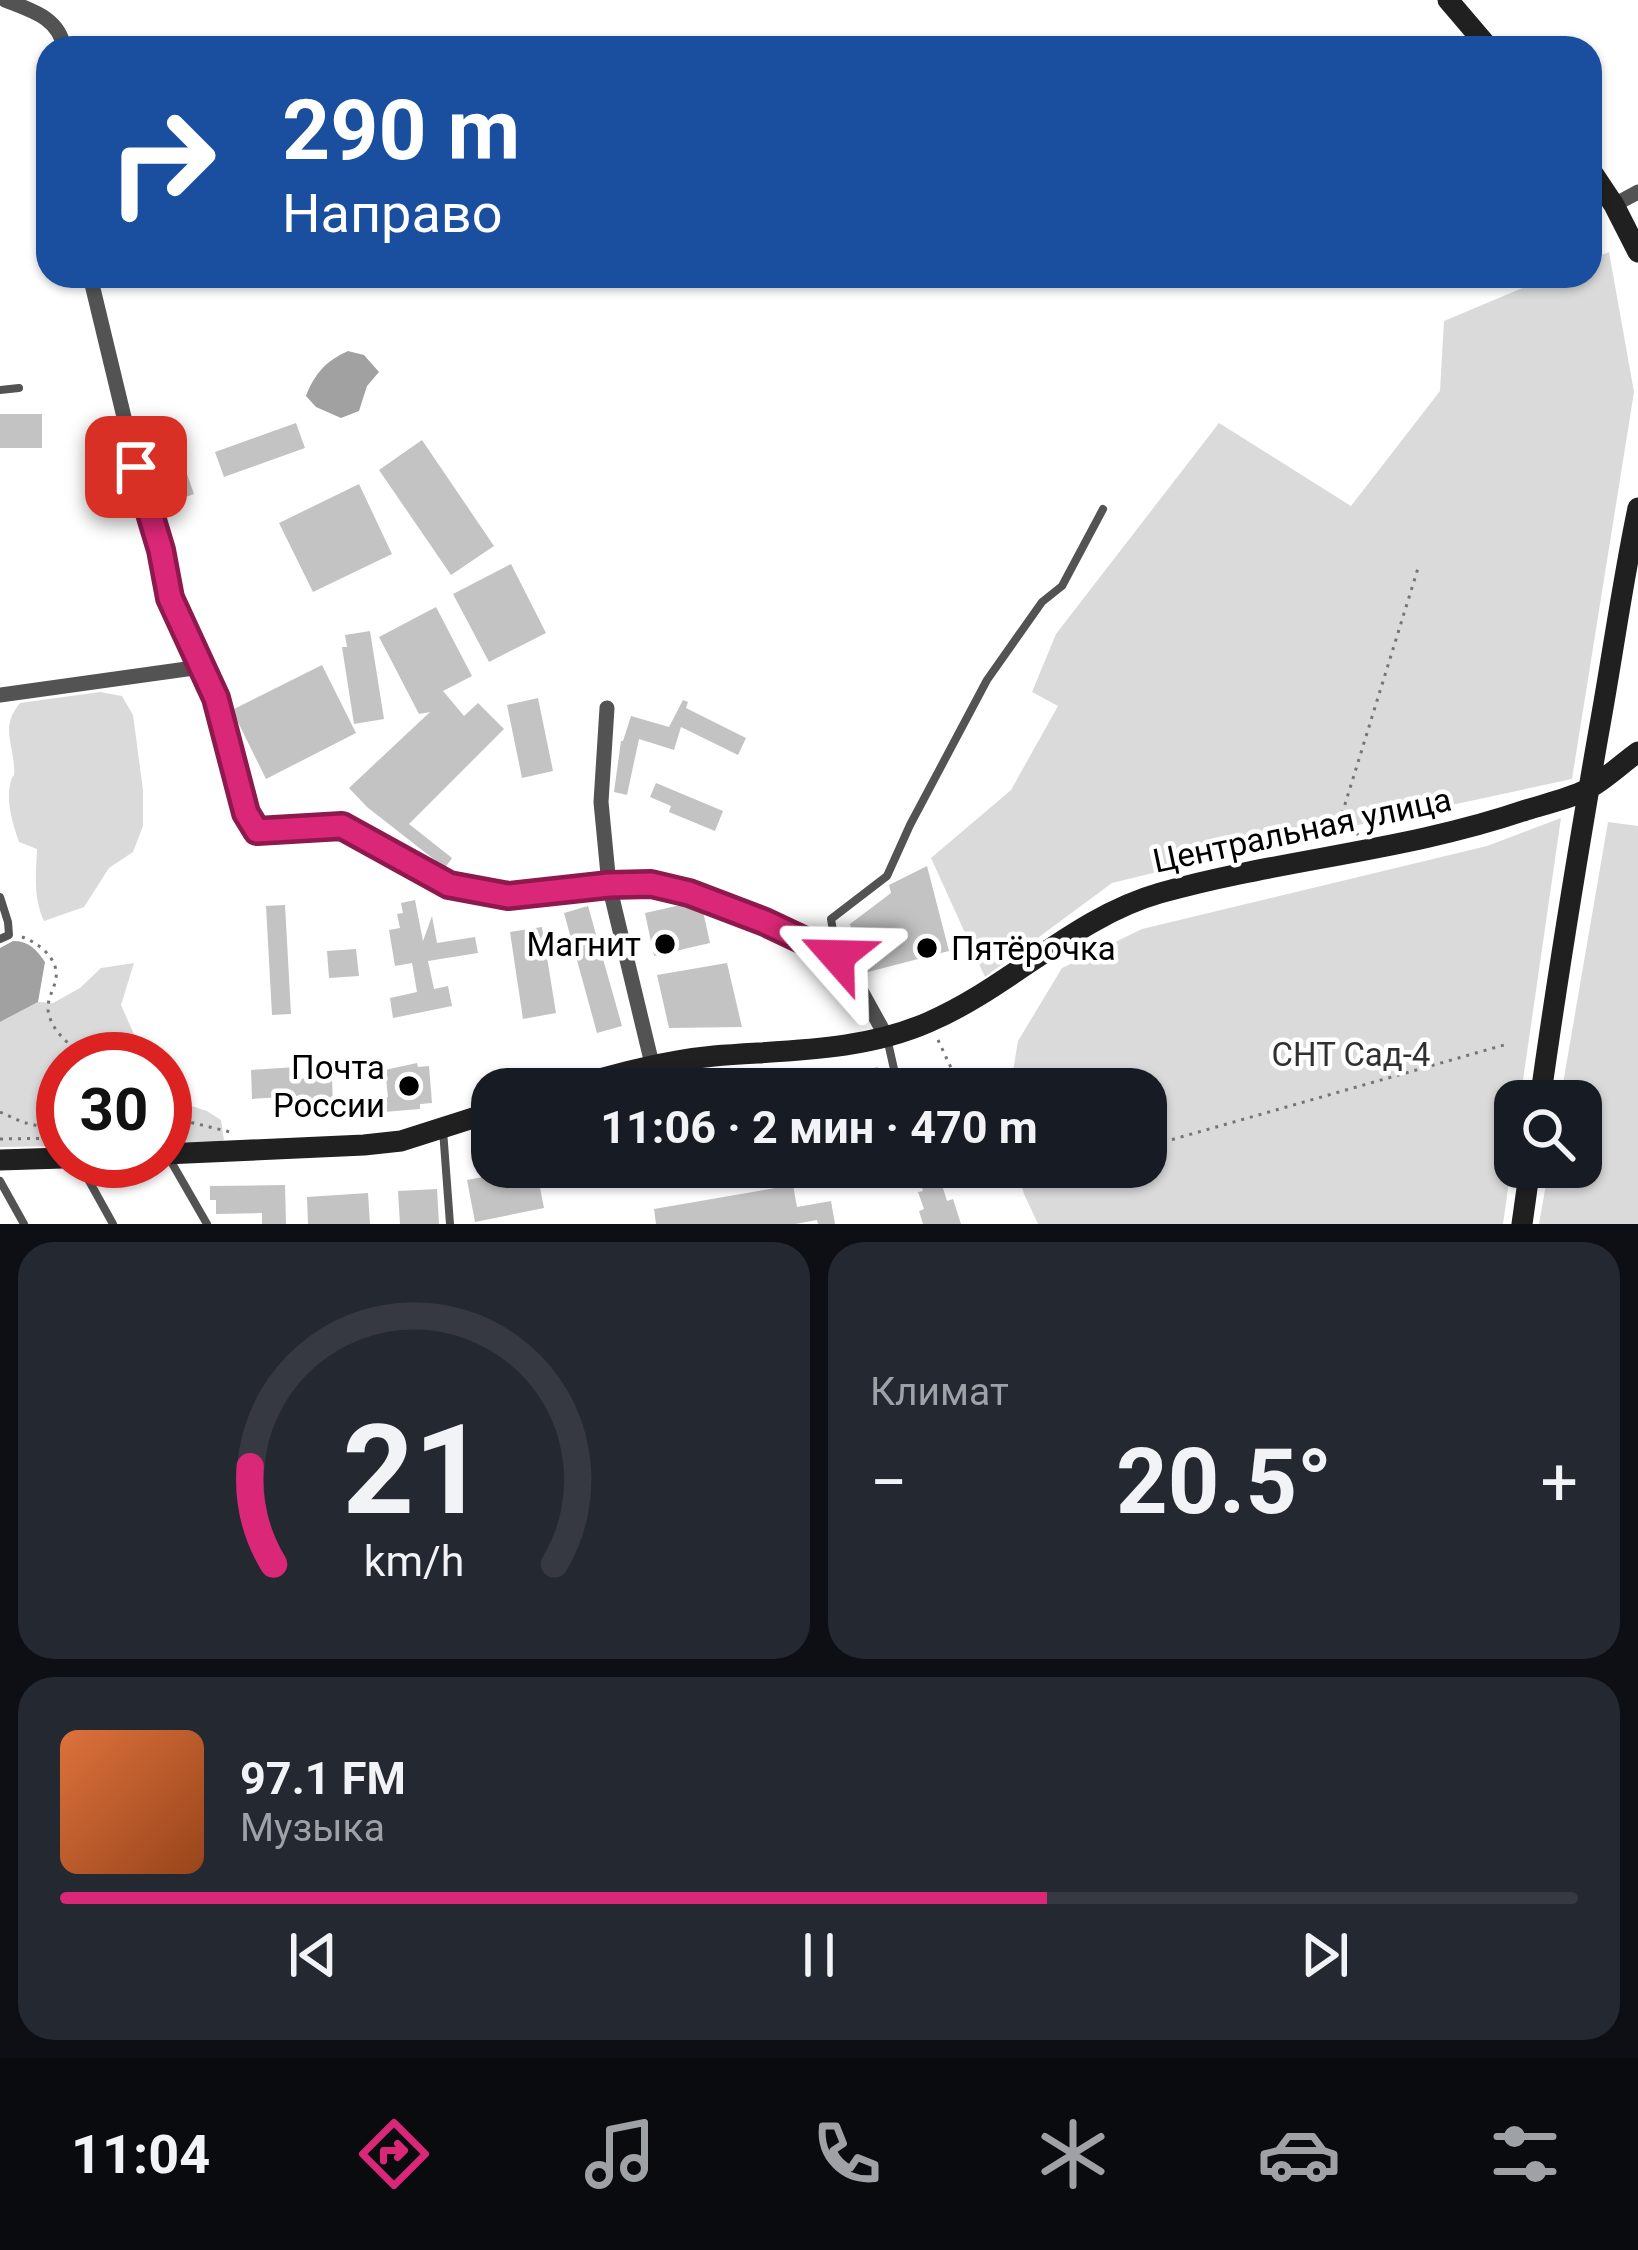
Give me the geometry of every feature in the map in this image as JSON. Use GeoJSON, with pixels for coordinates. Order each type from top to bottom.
{"type":"FeatureCollection","features":[{"type":"Feature","properties":{"kind":"street"},"geometry":{"type":"LineString","coordinates":[[4,0],[44,15],[60,36]]}},
{"type":"Feature","properties":{"kind":"street"},"geometry":{"type":"LineString","coordinates":[[44,15],[59,0]]}},
{"type":"Feature","properties":{"kind":"street"},"geometry":{"type":"LineString","coordinates":[[1448,0],[1480,36]]}},
{"type":"Feature","properties":{"kind":"street"},"geometry":{"type":"LineString","coordinates":[[1602,186],[1638,252]]}},
{"type":"Feature","properties":{"kind":"street"},"geometry":{"type":"LineString","coordinates":[[1615,205],[1638,192]]}},
{"type":"Feature","properties":{"kind":"street"},"geometry":{"type":"LineString","coordinates":[[93,288],[170,598],[216,698],[246,813],[257,831],[342,826],[449,885],[508,896],[609,883],[651,884],[689,893],[837,956],[886,1036]]}},
{"type":"Feature","properties":{"kind":"street"},"geometry":{"type":"LineString","coordinates":[[1543,1080],[1587,789],[1638,508]]}},
{"type":"Feature","properties":{"kind":"street"},"geometry":{"type":"LineString","coordinates":[[0,694],[201,667]]}},
{"type":"Feature","properties":{"kind":"street"},"geometry":{"type":"LineString","coordinates":[[607,707],[602,802],[609,883],[652,1064]]}},
{"type":"Feature","properties":{"kind":"street","name":"Центральная улица"},"geometry":{"type":"LineString","coordinates":[[638,1068],[843,1047],[886,1036],[930,1022],[1081,931],[1153,895],[1497,820],[1587,789],[1638,752]]}},
{"type":"Feature","properties":{"kind":"street"},"geometry":{"type":"LineString","coordinates":[[192,1153],[401,1141],[471,1119]]}},
{"type":"Feature","properties":{"kind":"street"},"geometry":{"type":"LineString","coordinates":[[0,1160],[36,1158]]}},
{"type":"Feature","properties":{"kind":"street"},"geometry":{"type":"LineString","coordinates":[[1522,1224],[1527,1188]]}},
{"type":"Feature","properties":{"kind":"lane"},"geometry":{"type":"LineString","coordinates":[[0,390],[19,388]]}},
{"type":"Feature","properties":{"kind":"lane"},"geometry":{"type":"LineString","coordinates":[[837,956],[831,919],[887,876],[987,680],[1042,602],[1062,586],[1103,509]]}},
{"type":"Feature","properties":{"kind":"lane"},"geometry":{"type":"LineString","coordinates":[[0,897],[8,922],[4,937]]}},
{"type":"Feature","properties":{"kind":"lane"},"geometry":{"type":"LineString","coordinates":[[886,1036],[894,1068]]}},
{"type":"Feature","properties":{"kind":"lane"},"geometry":{"type":"LineString","coordinates":[[442,1128],[450,1224]]}},
{"type":"Feature","properties":{"kind":"lane"},"geometry":{"type":"LineString","coordinates":[[0,1181],[24,1224]]}},
{"type":"Feature","properties":{"kind":"lane"},"geometry":{"type":"LineString","coordinates":[[93,1188],[113,1224]]}},
{"type":"Feature","properties":{"kind":"lane"},"geometry":{"type":"LineString","coordinates":[[186,1188],[207,1224]]}},
{"type":"Feature","properties":{"kind":"path"},"geometry":{"type":"LineString","coordinates":[[1370,850],[1342,814],[1419,565]]}},
{"type":"Feature","properties":{"kind":"path"},"geometry":{"type":"LineString","coordinates":[[4,937],[18,935],[36,942],[56,968],[47,1007],[58,1032]]}},
{"type":"Feature","properties":{"kind":"path"},"geometry":{"type":"LineString","coordinates":[[930,1022],[951,1068]]}},
{"type":"Feature","properties":{"kind":"path"},"geometry":{"type":"LineString","coordinates":[[1167,1141],[1504,1045]]}},
{"type":"Feature","properties":{"kind":"path"},"geometry":{"type":"LineString","coordinates":[[0,1112],[36,1126]]}},
{"type":"Feature","properties":{"kind":"path"},"geometry":{"type":"LineString","coordinates":[[192,1123],[230,1132]]}},
{"type":"Feature","properties":{"kind":"path"},"geometry":{"type":"LineString","coordinates":[[0,1139],[36,1137]]}},
{"type":"Feature","properties":{"kind":"green space"},"geometry":{"type":"Polygon","coordinates":[[[1609,252],[1634,392],[1572,779],[1112,883],[985,977],[931,858],[1011,790],[1058,706],[1032,692],[1056,634],[1219,423],[1351,506],[1440,391],[1444,321],[1522,288],[1602,288],[1602,255],[1609,252]]]}},
{"type":"Feature","properties":{"kind":"green space"},"geometry":{"type":"Polygon","coordinates":[[[100,692],[122,696],[133,715],[143,826],[133,852],[109,868],[84,907],[44,921],[37,895],[37,849],[19,842],[12,821],[11,719],[20,703],[100,692]]]}},
{"type":"Feature","properties":{"kind":"green space","name":"СНТ Сад-4"},"geometry":{"type":"Polygon","coordinates":[[[1561,818],[1523,1080],[1494,1080],[1494,1188],[1508,1188],[1503,1224],[1038,1224],[1022,1188],[1167,1188],[1167,1068],[1014,1068],[1018,1041],[1062,968],[1142,929],[1487,846],[1561,818]]]}},
{"type":"Feature","properties":{"kind":"green space"},"geometry":{"type":"Polygon","coordinates":[[[1608,822],[1638,826],[1638,1224],[1539,1224],[1545,1188],[1602,1188],[1602,1080],[1564,1080],[1608,822]]]}},
{"type":"Feature","properties":{"kind":"green space"},"geometry":{"type":"Polygon","coordinates":[[[134,963],[121,1005],[133,1032],[36,1032],[36,1146],[0,1147],[0,1022],[38,1002],[53,1003],[80,988],[101,968],[134,963]]]}},
{"type":"Feature","properties":{"kind":"green space"},"geometry":{"type":"Polygon","coordinates":[[[192,1106],[221,1120],[224,1140],[192,1146],[192,1106]]]}},
{"type":"Feature","properties":{"kind":"shaded area"},"geometry":{"type":"Polygon","coordinates":[[[348,351],[364,355],[379,372],[367,386],[359,411],[341,418],[316,407],[306,396],[322,369],[348,351]]]}},
{"type":"Feature","properties":{"kind":"shaded area"},"geometry":{"type":"Polygon","coordinates":[[[13,941],[32,947],[45,962],[38,1002],[0,1022],[0,948],[13,941]]]}},
{"type":"Feature","properties":{"kind":"building"},"geometry":{"type":"Polygon","coordinates":[[[0,414],[42,414],[42,448],[0,448],[0,414]]]}},
{"type":"Feature","properties":{"kind":"building"},"geometry":{"type":"Polygon","coordinates":[[[169,423],[194,494],[163,505],[140,434],[169,423]]]}},
{"type":"Feature","properties":{"kind":"building"},"geometry":{"type":"Polygon","coordinates":[[[296,423],[305,448],[224,477],[215,452],[296,423]]]}},
{"type":"Feature","properties":{"kind":"building"},"geometry":{"type":"Polygon","coordinates":[[[422,440],[494,546],[451,575],[379,470],[422,440]]]}},
{"type":"Feature","properties":{"kind":"building"},"geometry":{"type":"Polygon","coordinates":[[[359,484],[392,554],[313,592],[279,523],[359,484]]]}},
{"type":"Feature","properties":{"kind":"building"},"geometry":{"type":"Polygon","coordinates":[[[511,564],[546,633],[489,662],[453,594],[511,564]]]}},
{"type":"Feature","properties":{"kind":"building"},"geometry":{"type":"Polygon","coordinates":[[[436,607],[472,676],[443,691],[464,716],[478,703],[504,729],[409,824],[452,858],[445,868],[349,788],[430,712],[419,714],[379,637],[436,607]]]}},
{"type":"Feature","properties":{"kind":"building"},"geometry":{"type":"Polygon","coordinates":[[[370,631],[384,719],[354,724],[342,647],[347,647],[345,635],[370,631]]]}},
{"type":"Feature","properties":{"kind":"building"},"geometry":{"type":"Polygon","coordinates":[[[322,665],[356,733],[266,779],[232,710],[322,665]]]}},
{"type":"Feature","properties":{"kind":"building"},"geometry":{"type":"Polygon","coordinates":[[[538,698],[553,771],[522,778],[507,705],[538,698]]]}},
{"type":"Feature","properties":{"kind":"building"},"geometry":{"type":"Polygon","coordinates":[[[683,700],[688,702],[686,708],[746,738],[738,755],[681,727],[674,750],[639,739],[627,795],[614,792],[621,741],[631,716],[669,727],[683,700]]]}},
{"type":"Feature","properties":{"kind":"building"},"geometry":{"type":"Polygon","coordinates":[[[656,783],[723,811],[715,831],[669,812],[671,806],[650,797],[656,783]]]}},
{"type":"Feature","properties":{"kind":"building"},"geometry":{"type":"Polygon","coordinates":[[[927,866],[949,951],[864,973],[850,924],[891,893],[889,885],[927,866]]]}},
{"type":"Feature","properties":{"kind":"building"},"geometry":{"type":"Polygon","coordinates":[[[415,900],[423,941],[432,916],[437,943],[475,937],[478,953],[428,961],[434,989],[448,986],[452,1006],[393,1018],[390,998],[417,992],[412,963],[395,966],[389,930],[400,928],[401,903],[415,900]]]}},
{"type":"Feature","properties":{"kind":"building"},"geometry":{"type":"Polygon","coordinates":[[[685,904],[703,911],[710,943],[654,956],[645,913],[685,904]]]}},
{"type":"Feature","properties":{"kind":"building"},"geometry":{"type":"Polygon","coordinates":[[[285,905],[291,1014],[272,1015],[266,906],[285,905]]]}},
{"type":"Feature","properties":{"kind":"building"},"geometry":{"type":"Polygon","coordinates":[[[588,906],[622,1026],[597,1033],[564,913],[588,906]]]}},
{"type":"Feature","properties":{"kind":"building"},"geometry":{"type":"Polygon","coordinates":[[[542,927],[556,1013],[523,1019],[510,932],[542,927]]]}},
{"type":"Feature","properties":{"kind":"building"},"geometry":{"type":"Polygon","coordinates":[[[356,949],[359,976],[329,978],[327,951],[356,949]]]}},
{"type":"Feature","properties":{"kind":"building"},"geometry":{"type":"Polygon","coordinates":[[[727,963],[742,1027],[669,1028],[657,975],[727,963]]]}},
{"type":"Feature","properties":{"kind":"building","name":"Почта России"},"geometry":{"type":"Polygon","coordinates":[[[417,1063],[418,1067],[429,1066],[432,1103],[345,1120],[342,1103],[388,1097],[385,1070],[417,1063]]]}},
{"type":"Feature","properties":{"kind":"building"},"geometry":{"type":"Polygon","coordinates":[[[297,1067],[298,1079],[332,1077],[333,1107],[300,1109],[299,1096],[252,1099],[251,1070],[297,1067]]]}},
{"type":"Feature","properties":{"kind":"building"},"geometry":{"type":"Polygon","coordinates":[[[471,1179],[471,1188],[540,1188],[544,1208],[475,1222],[467,1180],[471,1179]]]}},
{"type":"Feature","properties":{"kind":"building"},"geometry":{"type":"Polygon","coordinates":[[[285,1185],[286,1224],[262,1224],[262,1213],[216,1214],[216,1200],[210,1200],[210,1186],[285,1185]]]}},
{"type":"Feature","properties":{"kind":"building"},"geometry":{"type":"Polygon","coordinates":[[[794,1188],[797,1207],[831,1201],[835,1224],[818,1224],[817,1220],[656,1224],[654,1209],[794,1188]]]}},
{"type":"Feature","properties":{"kind":"building"},"geometry":{"type":"Polygon","coordinates":[[[943,1188],[947,1201],[953,1199],[961,1224],[923,1224],[918,1192],[943,1188]]]}},
{"type":"Feature","properties":{"kind":"building"},"geometry":{"type":"Polygon","coordinates":[[[437,1189],[439,1224],[400,1224],[398,1191],[437,1189]]]}},
{"type":"Feature","properties":{"kind":"building"},"geometry":{"type":"Polygon","coordinates":[[[368,1193],[370,1224],[308,1224],[307,1197],[368,1193]]]}},
{"type":"Feature","properties":{"kind":"place","name":"Магнит"},"geometry":{"type":"Point","coordinates":[665,944]}},
{"type":"Feature","properties":{"kind":"place","name":"Пятёрочка"},"geometry":{"type":"Point","coordinates":[927,948]}},
{"type":"Feature","properties":{"kind":"place","name":"Почта России"},"geometry":{"type":"Point","coordinates":[409,1086]}},
{"type":"Feature","properties":{"kind":"route"},"geometry":{"type":"LineString","coordinates":[[136,467],[170,598],[216,698],[246,813],[257,831],[342,826],[449,885],[508,896],[651,884],[765,922],[837,956]]}}]}
